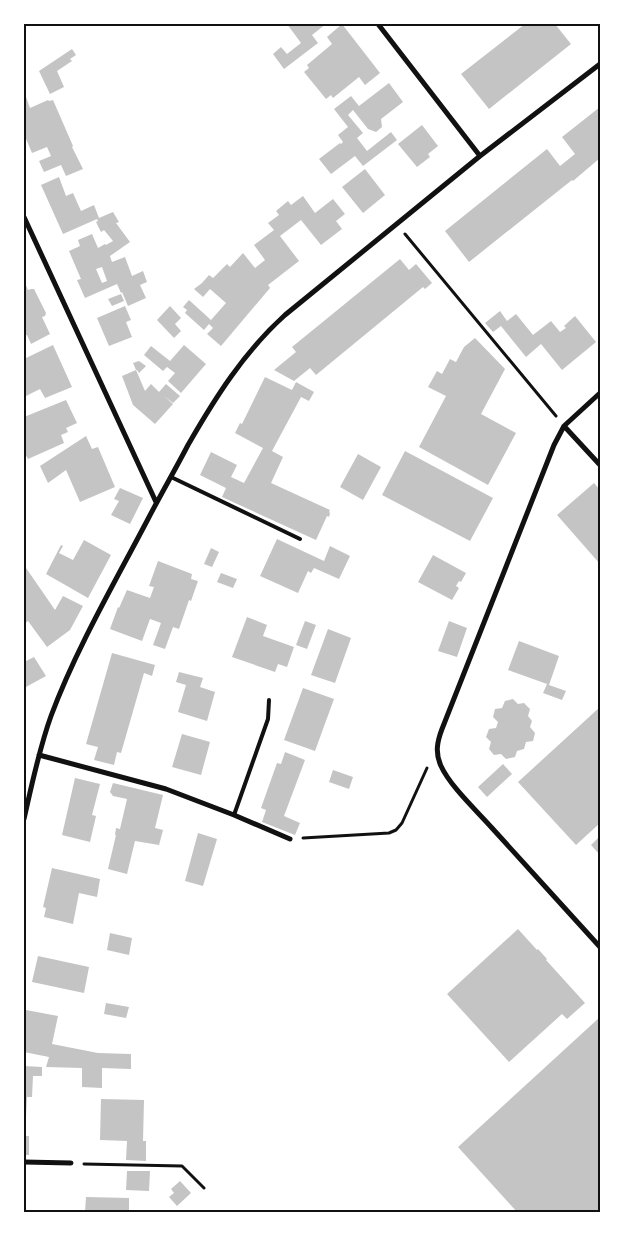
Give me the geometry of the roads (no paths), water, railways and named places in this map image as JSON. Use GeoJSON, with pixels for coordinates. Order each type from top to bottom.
{"type":"FeatureCollection","features":[{"type":"Feature","properties":{"kind":"street"},"geometry":{"type":"LineString","coordinates":[[378,24],[480,156]]}},
{"type":"Feature","properties":{"kind":"street"},"geometry":{"type":"LineString","coordinates":[[24,819],[39,755],[51,717],[72,666],[156,502],[203,420],[239,364],[260,338],[285,315],[480,156],[600,64]]}},
{"type":"Feature","properties":{"kind":"street"},"geometry":{"type":"LineString","coordinates":[[24,217],[156,502]]}},
{"type":"Feature","properties":{"kind":"street"},"geometry":{"type":"LineString","coordinates":[[600,393],[564,426],[554,445],[437,744],[441,766],[452,783],[600,947]]}},
{"type":"Feature","properties":{"kind":"street"},"geometry":{"type":"LineString","coordinates":[[564,426],[600,465]]}},
{"type":"Feature","properties":{"kind":"street"},"geometry":{"type":"LineString","coordinates":[[39,755],[166,789],[290,839]]}},
{"type":"Feature","properties":{"kind":"street"},"geometry":{"type":"LineString","coordinates":[[24,1162],[71,1163]]}},
{"type":"Feature","properties":{"kind":"lane"},"geometry":{"type":"LineString","coordinates":[[170,477],[300,539]]}},
{"type":"Feature","properties":{"kind":"lane"},"geometry":{"type":"LineString","coordinates":[[234,815],[268,719],[268,700]]}}]}
